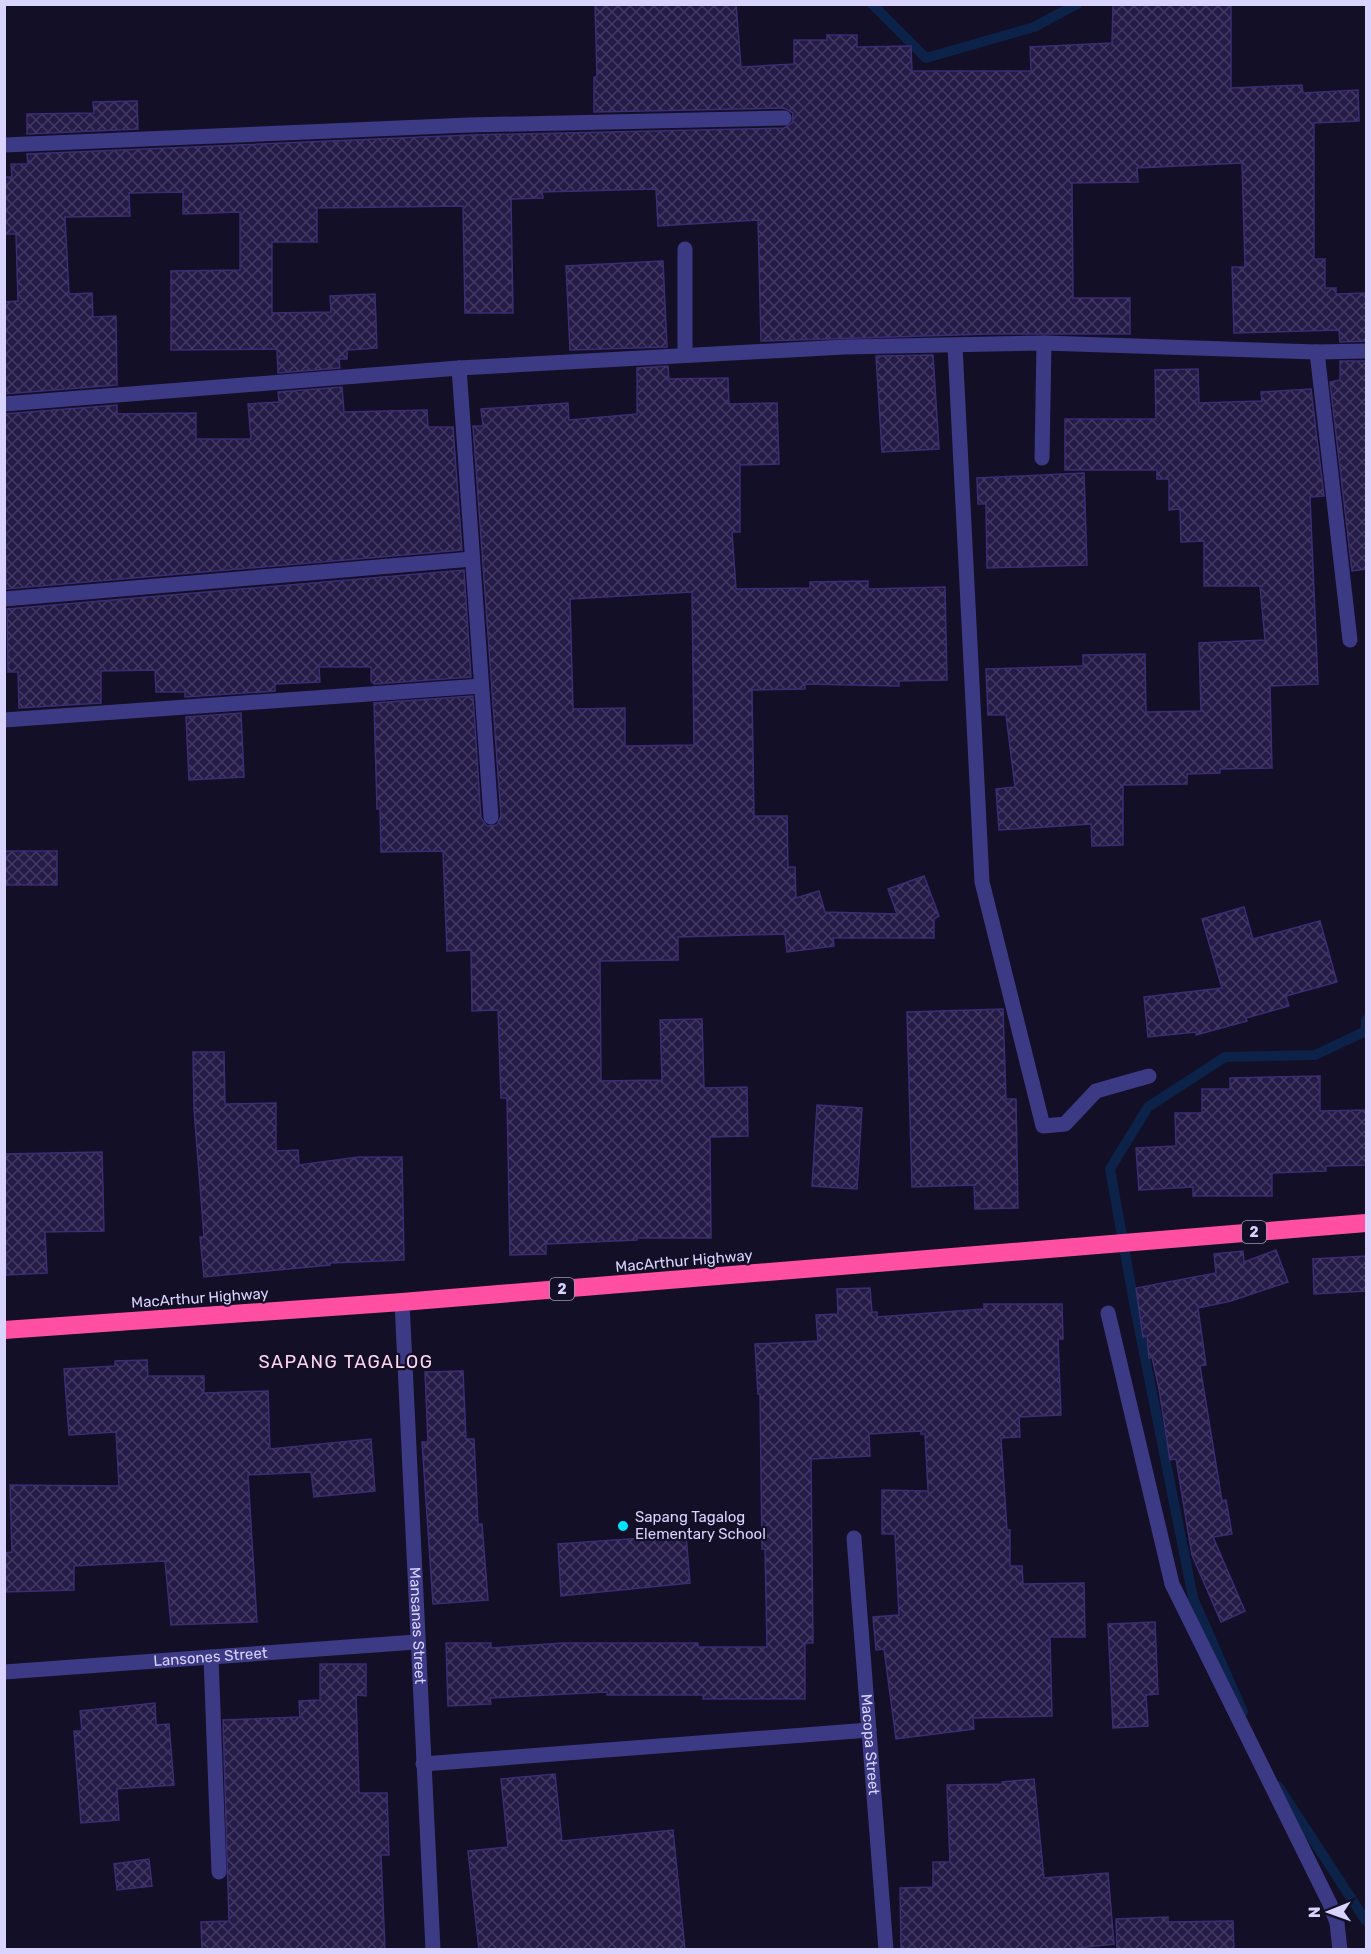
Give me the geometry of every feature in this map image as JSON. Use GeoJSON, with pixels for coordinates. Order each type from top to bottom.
{"type":"FeatureCollection","features":[{"type":"Feature","properties":{"kind":"highway","name":"MacArthur Highway"},"geometry":{"type":"LineString","coordinates":[[4,1330],[402,1302],[1366,1223]]}},
{"type":"Feature","properties":{"kind":"street"},"geometry":{"type":"LineString","coordinates":[[4,145],[469,125],[784,118]]}},
{"type":"Feature","properties":{"kind":"street"},"geometry":{"type":"LineString","coordinates":[[685,249],[685,355]]}},
{"type":"Feature","properties":{"kind":"street"},"geometry":{"type":"LineString","coordinates":[[1042,458],[1044,343]]}},
{"type":"Feature","properties":{"kind":"street"},"geometry":{"type":"LineString","coordinates":[[4,404],[459,368],[844,347],[1044,343],[1317,352],[1366,351]]}},
{"type":"Feature","properties":{"kind":"street"},"geometry":{"type":"LineString","coordinates":[[955,346],[982,882],[1043,1126],[1065,1124],[1096,1091],[1149,1076]]}},
{"type":"Feature","properties":{"kind":"street"},"geometry":{"type":"LineString","coordinates":[[1317,352],[1350,640]]}},
{"type":"Feature","properties":{"kind":"street"},"geometry":{"type":"LineString","coordinates":[[459,368],[491,817]]}},
{"type":"Feature","properties":{"kind":"street"},"geometry":{"type":"LineString","coordinates":[[4,599],[472,559]]}},
{"type":"Feature","properties":{"kind":"street"},"geometry":{"type":"LineString","coordinates":[[4,720],[481,686]]}},
{"type":"Feature","properties":{"kind":"street","name":"Mansanas Street"},"geometry":{"type":"LineString","coordinates":[[402,1302],[416,1642],[433,1950]]}},
{"type":"Feature","properties":{"kind":"street"},"geometry":{"type":"LineString","coordinates":[[1108,1313],[1172,1584],[1330,1904],[1337,1923],[1340,1950]]}},
{"type":"Feature","properties":{"kind":"street","name":"Macopa Street"},"geometry":{"type":"LineString","coordinates":[[854,1538],[886,1950]]}},
{"type":"Feature","properties":{"kind":"street","name":"Lansones Street"},"geometry":{"type":"LineString","coordinates":[[4,1672],[416,1642]]}},
{"type":"Feature","properties":{"kind":"street"},"geometry":{"type":"LineString","coordinates":[[211,1657],[219,1872]]}},
{"type":"Feature","properties":{"kind":"street"},"geometry":{"type":"LineString","coordinates":[[423,1764],[869,1730]]}},
{"type":"Feature","properties":{"kind":"building"},"geometry":{"type":"Polygon","coordinates":[[[595,4],[736,4],[741,67],[794,64],[794,40],[827,40],[827,35],[857,35],[857,47],[911,46],[912,71],[1031,71],[1030,47],[1112,43],[1113,4],[1231,5],[1231,88],[1302,85],[1303,93],[1358,90],[1359,121],[1314,123],[1314,259],[1325,259],[1325,288],[1336,288],[1336,294],[1366,293],[1366,341],[1340,342],[1339,330],[1234,333],[1232,267],[1245,267],[1242,163],[1137,168],[1138,182],[1072,183],[1073,298],[1130,298],[1130,334],[988,334],[761,341],[758,220],[658,226],[656,189],[542,192],[543,198],[511,199],[513,313],[465,313],[463,206],[317,208],[317,242],[272,242],[272,313],[331,312],[330,296],[375,294],[377,348],[347,350],[347,359],[339,359],[340,368],[278,373],[277,349],[171,350],[171,271],[240,270],[240,212],[183,214],[183,192],[129,193],[130,216],[65,217],[69,294],[92,293],[93,317],[116,316],[117,385],[4,394],[4,302],[18,301],[16,234],[4,234],[4,177],[12,177],[11,164],[28,164],[27,154],[469,135],[784,128],[792,123],[793,113],[784,108],[594,112],[594,77],[597,77],[595,4]]]}},
{"type":"Feature","properties":{"kind":"building"},"geometry":{"type":"Polygon","coordinates":[[[137,101],[138,129],[27,134],[27,114],[94,113],[93,102],[137,101]]]}},
{"type":"Feature","properties":{"kind":"building"},"geometry":{"type":"Polygon","coordinates":[[[663,261],[667,347],[570,350],[566,266],[663,261]]]}},
{"type":"Feature","properties":{"kind":"building"},"geometry":{"type":"Polygon","coordinates":[[[933,355],[939,449],[882,452],[876,356],[933,355]]]}},
{"type":"Feature","properties":{"kind":"building"},"geometry":{"type":"Polygon","coordinates":[[[1340,361],[1366,361],[1366,569],[1352,571],[1330,382],[1340,380],[1340,361]]]}},
{"type":"Feature","properties":{"kind":"building"},"geometry":{"type":"Polygon","coordinates":[[[668,366],[669,379],[728,378],[729,404],[777,403],[779,464],[740,465],[740,532],[732,532],[736,589],[810,588],[810,582],[868,581],[868,589],[945,587],[947,680],[899,681],[899,686],[805,684],[805,689],[752,690],[754,816],[787,816],[788,867],[795,867],[796,898],[819,891],[825,912],[897,914],[888,889],[924,876],[939,916],[934,919],[934,938],[833,938],[834,946],[787,952],[785,934],[678,937],[678,960],[600,961],[601,1081],[662,1080],[660,1020],[702,1019],[704,1088],[747,1087],[748,1136],[710,1137],[711,1238],[637,1238],[637,1240],[546,1244],[546,1254],[510,1255],[507,1098],[501,1098],[498,1010],[472,1011],[471,950],[447,951],[443,851],[381,852],[380,809],[377,809],[374,703],[473,696],[481,818],[487,826],[497,825],[501,816],[473,426],[483,426],[481,409],[568,403],[569,420],[637,414],[637,368],[668,366]],[[692,592],[570,599],[573,709],[625,708],[625,746],[694,745],[692,592]]]}},
{"type":"Feature","properties":{"kind":"building"},"geometry":{"type":"Polygon","coordinates":[[[1198,369],[1199,403],[1262,401],[1261,392],[1311,389],[1324,496],[1310,497],[1318,684],[1270,686],[1272,768],[1220,769],[1220,773],[1187,774],[1187,784],[1123,785],[1123,845],[1092,846],[1091,824],[999,830],[996,789],[1015,787],[1006,715],[988,715],[986,669],[1083,666],[1083,655],[1145,654],[1146,712],[1201,711],[1199,643],[1265,640],[1260,586],[1204,586],[1204,541],[1181,542],[1180,509],[1169,510],[1169,479],[1157,479],[1157,470],[1065,470],[1065,419],[1156,419],[1155,370],[1198,369]]]}},
{"type":"Feature","properties":{"kind":"building"},"geometry":{"type":"Polygon","coordinates":[[[342,387],[344,412],[427,410],[428,427],[453,427],[462,550],[6,589],[4,414],[117,405],[117,414],[196,413],[196,439],[251,439],[248,404],[279,402],[278,392],[342,387]]]}},
{"type":"Feature","properties":{"kind":"building"},"geometry":{"type":"Polygon","coordinates":[[[1084,473],[1087,565],[987,568],[986,504],[978,504],[977,478],[1084,473]]]}},
{"type":"Feature","properties":{"kind":"building"},"geometry":{"type":"Polygon","coordinates":[[[464,570],[471,677],[374,684],[371,681],[371,667],[319,667],[320,682],[275,684],[275,691],[185,697],[185,692],[156,692],[155,670],[101,671],[101,703],[19,708],[18,672],[8,672],[7,609],[464,570]]]}},
{"type":"Feature","properties":{"kind":"building"},"geometry":{"type":"Polygon","coordinates":[[[241,713],[244,777],[189,780],[186,717],[241,713]]]}},
{"type":"Feature","properties":{"kind":"building"},"geometry":{"type":"Polygon","coordinates":[[[4,851],[57,851],[57,885],[4,885],[4,851]]]}},
{"type":"Feature","properties":{"kind":"building"},"geometry":{"type":"Polygon","coordinates":[[[1244,907],[1253,939],[1320,921],[1337,982],[1286,996],[1289,1006],[1246,1018],[1247,1021],[1196,1035],[1196,1032],[1148,1037],[1144,997],[1222,988],[1202,919],[1244,907]]]}},
{"type":"Feature","properties":{"kind":"building"},"geometry":{"type":"Polygon","coordinates":[[[1003,1009],[1006,1099],[1016,1099],[1018,1208],[975,1209],[974,1185],[912,1187],[907,1012],[1003,1009]]]}},
{"type":"Feature","properties":{"kind":"building"},"geometry":{"type":"Polygon","coordinates":[[[193,1052],[224,1052],[225,1104],[276,1103],[276,1151],[298,1150],[299,1165],[359,1157],[402,1157],[404,1260],[330,1263],[330,1265],[204,1277],[200,1237],[204,1237],[194,1109],[193,1052]]]}},
{"type":"Feature","properties":{"kind":"building"},"geometry":{"type":"Polygon","coordinates":[[[1320,1076],[1320,1111],[1366,1110],[1366,1165],[1326,1166],[1326,1171],[1272,1173],[1272,1196],[1193,1196],[1193,1187],[1139,1190],[1136,1148],[1176,1146],[1175,1113],[1202,1113],[1202,1089],[1230,1089],[1230,1078],[1320,1076]]]}},
{"type":"Feature","properties":{"kind":"building"},"geometry":{"type":"Polygon","coordinates":[[[817,1105],[862,1108],[857,1189],[812,1186],[817,1105]]]}},
{"type":"Feature","properties":{"kind":"building"},"geometry":{"type":"Polygon","coordinates":[[[102,1152],[104,1231],[45,1232],[47,1273],[6,1275],[4,1154],[102,1152]]]}},
{"type":"Feature","properties":{"kind":"building"},"geometry":{"type":"Polygon","coordinates":[[[1276,1250],[1288,1282],[1231,1301],[1198,1308],[1206,1365],[1200,1366],[1222,1501],[1226,1500],[1232,1534],[1213,1537],[1245,1611],[1221,1622],[1192,1555],[1176,1459],[1170,1460],[1159,1389],[1152,1357],[1149,1358],[1147,1336],[1143,1337],[1136,1288],[1216,1273],[1214,1254],[1243,1251],[1244,1262],[1276,1250]]]}},
{"type":"Feature","properties":{"kind":"building"},"geometry":{"type":"Polygon","coordinates":[[[1366,1256],[1366,1291],[1314,1294],[1313,1259],[1366,1256]]]}},
{"type":"Feature","properties":{"kind":"building"},"geometry":{"type":"Polygon","coordinates":[[[870,1288],[872,1312],[877,1312],[877,1317],[984,1309],[984,1304],[1062,1304],[1063,1339],[1058,1339],[1061,1415],[1019,1417],[1020,1437],[1001,1438],[1007,1530],[1010,1530],[1010,1566],[1022,1566],[1023,1584],[1084,1583],[1085,1637],[1050,1637],[1052,1716],[973,1718],[974,1729],[896,1739],[884,1649],[876,1650],[873,1617],[899,1615],[895,1534],[882,1534],[882,1490],[928,1491],[925,1434],[921,1434],[921,1431],[869,1434],[870,1456],[811,1459],[813,1643],[805,1643],[805,1699],[703,1699],[703,1695],[607,1695],[607,1692],[490,1698],[491,1704],[448,1706],[446,1643],[491,1643],[491,1648],[563,1643],[698,1643],[698,1647],[767,1647],[765,1549],[762,1549],[760,1394],[758,1394],[755,1344],[818,1341],[816,1315],[838,1314],[837,1289],[870,1288]]]}},
{"type":"Feature","properties":{"kind":"building"},"geometry":{"type":"Polygon","coordinates":[[[147,1360],[148,1376],[204,1376],[204,1393],[268,1391],[270,1449],[371,1439],[375,1491],[314,1497],[311,1472],[248,1475],[257,1622],[171,1625],[165,1561],[74,1566],[74,1590],[4,1592],[4,1553],[12,1552],[10,1485],[119,1486],[116,1432],[69,1435],[64,1369],[115,1366],[115,1361],[147,1360]]]}},
{"type":"Feature","properties":{"kind":"building"},"geometry":{"type":"Polygon","coordinates":[[[463,1371],[466,1439],[474,1439],[478,1524],[482,1524],[488,1600],[433,1604],[422,1442],[428,1442],[425,1372],[463,1371]]]}},
{"type":"Feature","properties":{"kind":"building"},"geometry":{"type":"Polygon","coordinates":[[[686,1535],[690,1583],[561,1596],[558,1544],[686,1535]]]}},
{"type":"Feature","properties":{"kind":"building"},"geometry":{"type":"Polygon","coordinates":[[[1155,1622],[1158,1694],[1146,1695],[1148,1726],[1113,1728],[1108,1624],[1155,1622]]]}},
{"type":"Feature","properties":{"kind":"building"},"geometry":{"type":"Polygon","coordinates":[[[320,1664],[366,1664],[366,1696],[356,1695],[359,1793],[387,1793],[389,1855],[381,1855],[385,1950],[202,1950],[201,1922],[229,1921],[223,1720],[300,1717],[299,1701],[320,1700],[320,1664]]]}},
{"type":"Feature","properties":{"kind":"building"},"geometry":{"type":"Polygon","coordinates":[[[155,1703],[156,1725],[169,1724],[174,1785],[117,1789],[119,1820],[81,1823],[74,1731],[82,1731],[80,1711],[155,1703]]]}},
{"type":"Feature","properties":{"kind":"building"},"geometry":{"type":"Polygon","coordinates":[[[555,1774],[562,1841],[673,1830],[685,1950],[479,1950],[468,1851],[508,1847],[501,1779],[555,1774]]]}},
{"type":"Feature","properties":{"kind":"building"},"geometry":{"type":"Polygon","coordinates":[[[1034,1779],[1044,1878],[1108,1873],[1114,1944],[1060,1950],[901,1950],[900,1888],[933,1887],[933,1862],[950,1862],[947,1785],[1002,1784],[1002,1782],[1034,1779]]]}},
{"type":"Feature","properties":{"kind":"building"},"geometry":{"type":"Polygon","coordinates":[[[149,1859],[152,1886],[117,1890],[114,1864],[149,1859]]]}},
{"type":"Feature","properties":{"kind":"building"},"geometry":{"type":"Polygon","coordinates":[[[1168,1917],[1168,1922],[1233,1921],[1234,1950],[1117,1950],[1116,1919],[1168,1917]]]}},
{"type":"Feature","properties":{"kind":"waterway"},"geometry":{"type":"LineString","coordinates":[[872,4],[926,58],[1034,27],[1077,4]]}},
{"type":"Feature","properties":{"kind":"waterway"},"geometry":{"type":"LineString","coordinates":[[1243,1712],[1193,1598],[1134,1303],[1110,1169],[1148,1107],[1225,1057],[1315,1055],[1366,1031],[1366,1020]]}},
{"type":"Feature","properties":{"kind":"waterway"},"geometry":{"type":"LineString","coordinates":[[1278,1786],[1366,1921]]}},
{"type":"Feature","properties":{"kind":"place","name":"Sapang Tagalog Elementary School"},"geometry":{"type":"Point","coordinates":[623,1526]}},
{"type":"Feature","properties":{"kind":"district","name":"SAPANG TAGALOG"},"geometry":{"type":"Point","coordinates":[346,1362]}}]}
